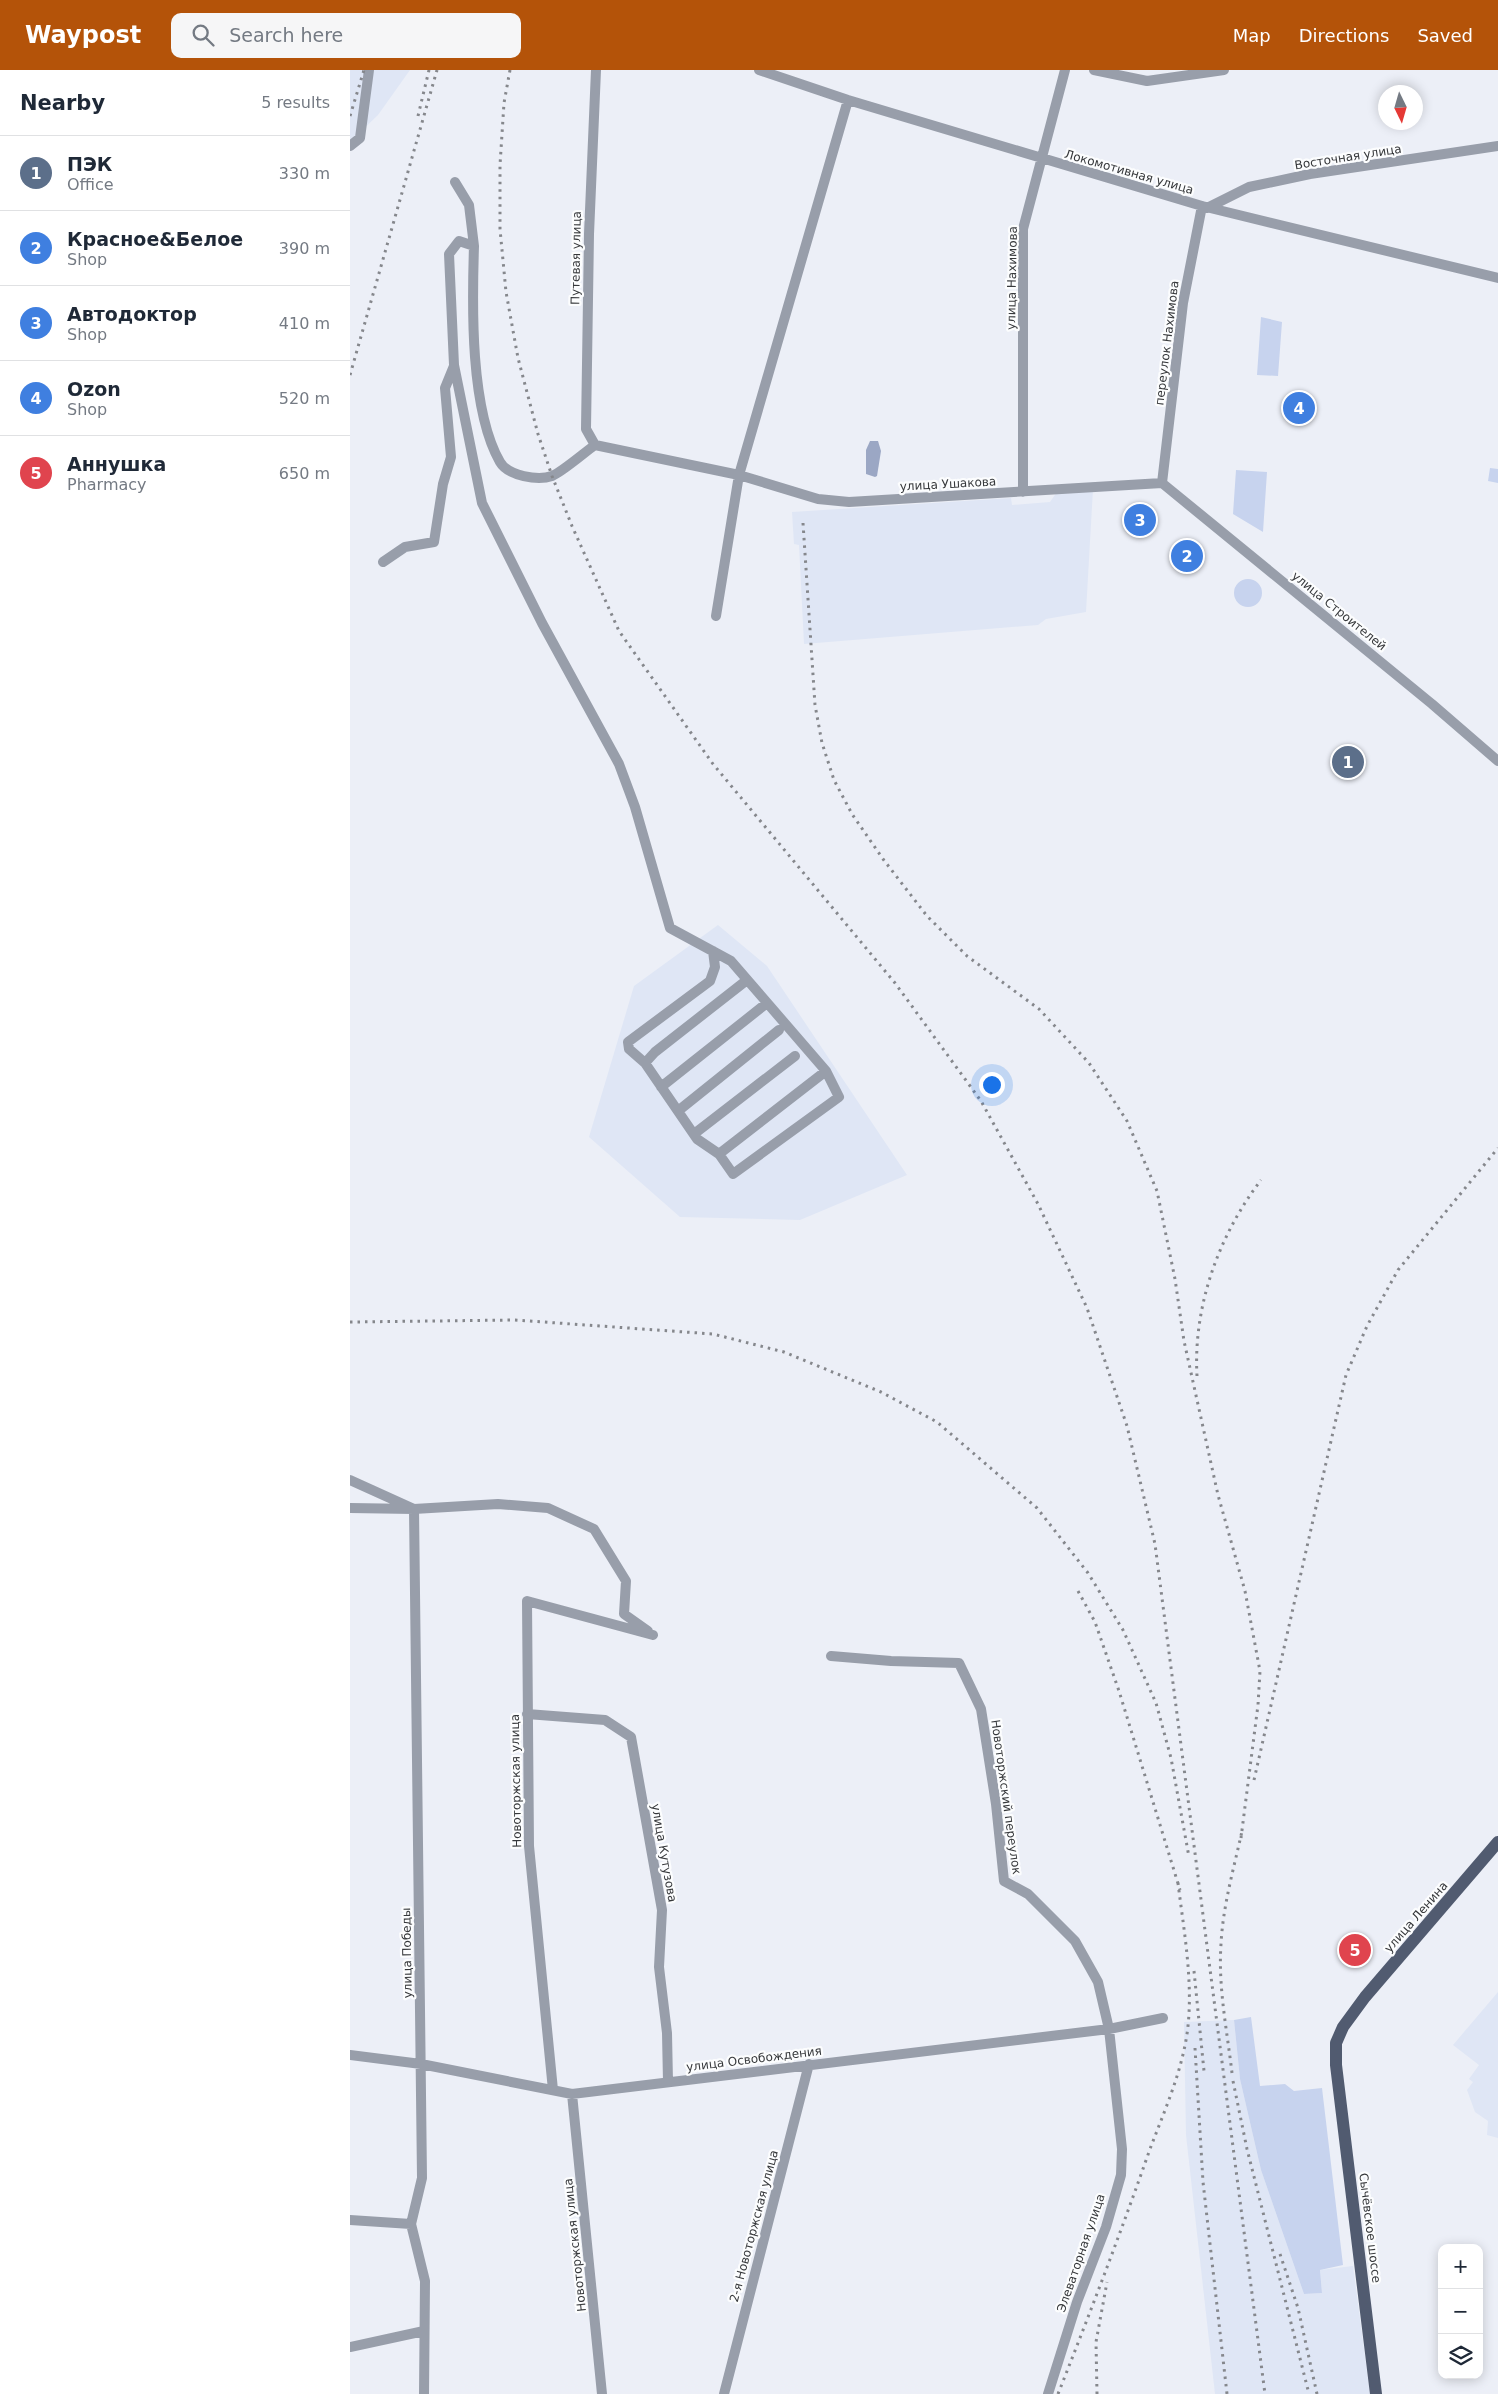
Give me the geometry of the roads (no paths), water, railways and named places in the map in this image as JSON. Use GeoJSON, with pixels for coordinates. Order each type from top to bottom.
{"type":"FeatureCollection","features":[{"type":"Feature","properties":{"kind":"main road","name":"улица Ленина"},"geometry":{"type":"LineString","coordinates":[[1336,2065],[1336,2043],[1343,2027],[1365,1997],[1498,1842]]}},
{"type":"Feature","properties":{"kind":"main road","name":"Сычёвское шоссе"},"geometry":{"type":"LineString","coordinates":[[1336,2065],[1376,2394]]}},
{"type":"Feature","properties":{"kind":"street"},"geometry":{"type":"LineString","coordinates":[[350,146],[360,138],[369,70]]}},
{"type":"Feature","properties":{"kind":"street","name":"Путевая улица"},"geometry":{"type":"LineString","coordinates":[[595,445],[586,429],[589,234],[596,70]]}},
{"type":"Feature","properties":{"kind":"street","name":"Локомотивная улица"},"geometry":{"type":"LineString","coordinates":[[759,70],[848,100],[1204,207],[1498,278]]}},
{"type":"Feature","properties":{"kind":"street","name":"улица Нахимова"},"geometry":{"type":"LineString","coordinates":[[1023,492],[1023,229],[1065,70]]}},
{"type":"Feature","properties":{"kind":"street"},"geometry":{"type":"LineString","coordinates":[[1094,70],[1147,81],[1224,70]]}},
{"type":"Feature","properties":{"kind":"street"},"geometry":{"type":"LineString","coordinates":[[716,616],[739,475],[848,100]]}},
{"type":"Feature","properties":{"kind":"street","name":"Восточная улица"},"geometry":{"type":"LineString","coordinates":[[1204,207],[1250,187],[1310,174],[1498,146]]}},
{"type":"Feature","properties":{"kind":"street"},"geometry":{"type":"LineString","coordinates":[[455,182],[469,204],[474,246],[474,340],[482,416],[501,464],[522,478],[552,476],[595,445]]}},
{"type":"Feature","properties":{"kind":"street","name":"переулок Нахимова"},"geometry":{"type":"LineString","coordinates":[[1162,483],[1183,303],[1204,207]]}},
{"type":"Feature","properties":{"kind":"street"},"geometry":{"type":"LineString","coordinates":[[474,246],[459,241],[449,254],[454,365],[482,503],[542,623],[619,764],[636,807],[670,928],[713,951],[731,961],[826,1071],[839,1097],[733,1174],[719,1154],[697,1139],[645,1063],[629,1049],[628,1042],[710,982],[715,967],[713,951]]}},
{"type":"Feature","properties":{"kind":"street"},"geometry":{"type":"LineString","coordinates":[[383,562],[405,547],[434,542],[443,484],[451,457],[445,388],[454,365]]}},
{"type":"Feature","properties":{"kind":"street","name":"улица Ушакова"},"geometry":{"type":"LineString","coordinates":[[595,445],[739,475],[831,501],[848,502],[1162,483]]}},
{"type":"Feature","properties":{"kind":"street","name":"улица Строителей"},"geometry":{"type":"LineString","coordinates":[[1162,483],[1425,698],[1498,761]]}},
{"type":"Feature","properties":{"kind":"street"},"geometry":{"type":"LineString","coordinates":[[645,1063],[655,1052],[747,980]]}},
{"type":"Feature","properties":{"kind":"street"},"geometry":{"type":"LineString","coordinates":[[661,1087],[767,1003]]}},
{"type":"Feature","properties":{"kind":"street"},"geometry":{"type":"LineString","coordinates":[[678,1111],[779,1030]]}},
{"type":"Feature","properties":{"kind":"street"},"geometry":{"type":"LineString","coordinates":[[694,1134],[794,1056]]}},
{"type":"Feature","properties":{"kind":"street"},"geometry":{"type":"LineString","coordinates":[[719,1154],[826,1071]]}},
{"type":"Feature","properties":{"kind":"street"},"geometry":{"type":"LineString","coordinates":[[350,1480],[414,1510]]}},
{"type":"Feature","properties":{"kind":"street","name":"Новоторжская улица"},"geometry":{"type":"LineString","coordinates":[[414,1510],[498,1504],[548,1508],[594,1529],[626,1581],[624,1614],[653,1635],[527,1601],[529,1846],[553,2090]]}},
{"type":"Feature","properties":{"kind":"street"},"geometry":{"type":"LineString","coordinates":[[350,1508],[414,1510]]}},
{"type":"Feature","properties":{"kind":"street","name":"улица Победы"},"geometry":{"type":"LineString","coordinates":[[414,1510],[422,2178],[411,2224],[425,2281],[424,2394]]}},
{"type":"Feature","properties":{"kind":"street","name":"Новоторжский переулок"},"geometry":{"type":"LineString","coordinates":[[831,1656],[891,1661],[959,1662],[981,1709],[996,1804],[1004,1880],[1028,1894],[1075,1941],[1098,1982],[1109,2029]]}},
{"type":"Feature","properties":{"kind":"street","name":"улица Кутузова"},"geometry":{"type":"LineString","coordinates":[[528,1714],[605,1720],[631,1737],[662,1910],[658,1967],[667,2033],[668,2082]]}},
{"type":"Feature","properties":{"kind":"street","name":"улица Освобождения"},"geometry":{"type":"LineString","coordinates":[[350,2055],[421,2064],[572,2094],[1109,2029],[1163,2018]]}},
{"type":"Feature","properties":{"kind":"street","name":"Элеваторная улица"},"geometry":{"type":"LineString","coordinates":[[1048,2394],[1076,2302],[1106,2227],[1121,2175],[1122,2149],[1109,2029]]}},
{"type":"Feature","properties":{"kind":"street","name":"2-я Новоторжская улица"},"geometry":{"type":"LineString","coordinates":[[724,2394],[809,2064]]}},
{"type":"Feature","properties":{"kind":"street","name":"Новоторжская улица"},"geometry":{"type":"LineString","coordinates":[[572,2094],[602,2394]]}},
{"type":"Feature","properties":{"kind":"street"},"geometry":{"type":"LineString","coordinates":[[350,2220],[411,2224]]}},
{"type":"Feature","properties":{"kind":"street"},"geometry":{"type":"LineString","coordinates":[[350,2347],[424,2331]]}},
{"type":"Feature","properties":{"kind":"railway"},"geometry":{"type":"LineString","coordinates":[[350,116],[364,70]]}},
{"type":"Feature","properties":{"kind":"railway"},"geometry":{"type":"LineString","coordinates":[[418,116],[429,70]]}},
{"type":"Feature","properties":{"kind":"railway"},"geometry":{"type":"LineString","coordinates":[[350,375],[437,70]]}},
{"type":"Feature","properties":{"kind":"railway"},"geometry":{"type":"LineString","coordinates":[[510,70],[504,103],[500,165],[500,229],[506,292],[518,358],[538,434],[552,476],[619,631],[713,764],[895,983],[981,1101],[1038,1204],[1087,1308],[1127,1426],[1155,1544],[1265,2394]]}},
{"type":"Feature","properties":{"kind":"railway"},"geometry":{"type":"LineString","coordinates":[[803,523],[815,705],[822,743],[834,780],[852,814],[883,859],[927,916],[967,956],[1039,1009],[1089,1063],[1127,1121],[1157,1191],[1175,1279],[1184,1341],[1218,1495],[1245,1591],[1260,1671],[1258,1705],[1241,1838]]}},
{"type":"Feature","properties":{"kind":"railway"},"geometry":{"type":"LineString","coordinates":[[1254,1780],[1346,1375],[1367,1326],[1398,1270],[1498,1148]]}},
{"type":"Feature","properties":{"kind":"railway"},"geometry":{"type":"LineString","coordinates":[[1197,1376],[1199,1324],[1212,1272],[1233,1224],[1261,1180]]}},
{"type":"Feature","properties":{"kind":"railway"},"geometry":{"type":"LineString","coordinates":[[350,1322],[515,1320],[713,1334],[784,1352],[881,1392],[937,1422],[1037,1508],[1088,1573],[1123,1630],[1156,1703],[1171,1758],[1189,1857]]}},
{"type":"Feature","properties":{"kind":"railway"},"geometry":{"type":"LineString","coordinates":[[1078,1591],[1095,1622],[1119,1691],[1180,1890]]}},
{"type":"Feature","properties":{"kind":"railway"},"geometry":{"type":"LineString","coordinates":[[1232,2073],[1220,1960],[1226,1901],[1242,1831]]}},
{"type":"Feature","properties":{"kind":"railway"},"geometry":{"type":"LineString","coordinates":[[1058,2394],[1166,2107],[1184,2049],[1189,2015],[1189,1978],[1178,1883]]}},
{"type":"Feature","properties":{"kind":"railway"},"geometry":{"type":"LineString","coordinates":[[1194,1971],[1204,2071]]}},
{"type":"Feature","properties":{"kind":"railway"},"geometry":{"type":"LineString","coordinates":[[1195,2048],[1203,2182],[1227,2394]]}},
{"type":"Feature","properties":{"kind":"railway"},"geometry":{"type":"LineString","coordinates":[[1233,2081],[1247,2149],[1309,2394]]}},
{"type":"Feature","properties":{"kind":"railway"},"geometry":{"type":"LineString","coordinates":[[1280,2254],[1298,2308],[1317,2394]]}},
{"type":"Feature","properties":{"kind":"railway"},"geometry":{"type":"LineString","coordinates":[[1097,2394],[1096,2342],[1107,2282]]}},
{"type":"Feature","properties":{"kind":"place","name":"Ozon"},"geometry":{"type":"Point","coordinates":[1299,408]}},
{"type":"Feature","properties":{"kind":"place","name":"Автодоктор"},"geometry":{"type":"Point","coordinates":[1140,520]}},
{"type":"Feature","properties":{"kind":"place","name":"Красное&Белое"},"geometry":{"type":"Point","coordinates":[1187,556]}},
{"type":"Feature","properties":{"kind":"place","name":"ПЭК"},"geometry":{"type":"Point","coordinates":[1348,762]}},
{"type":"Feature","properties":{"kind":"place","name":"Аннушка"},"geometry":{"type":"Point","coordinates":[1355,1950]}}]}
